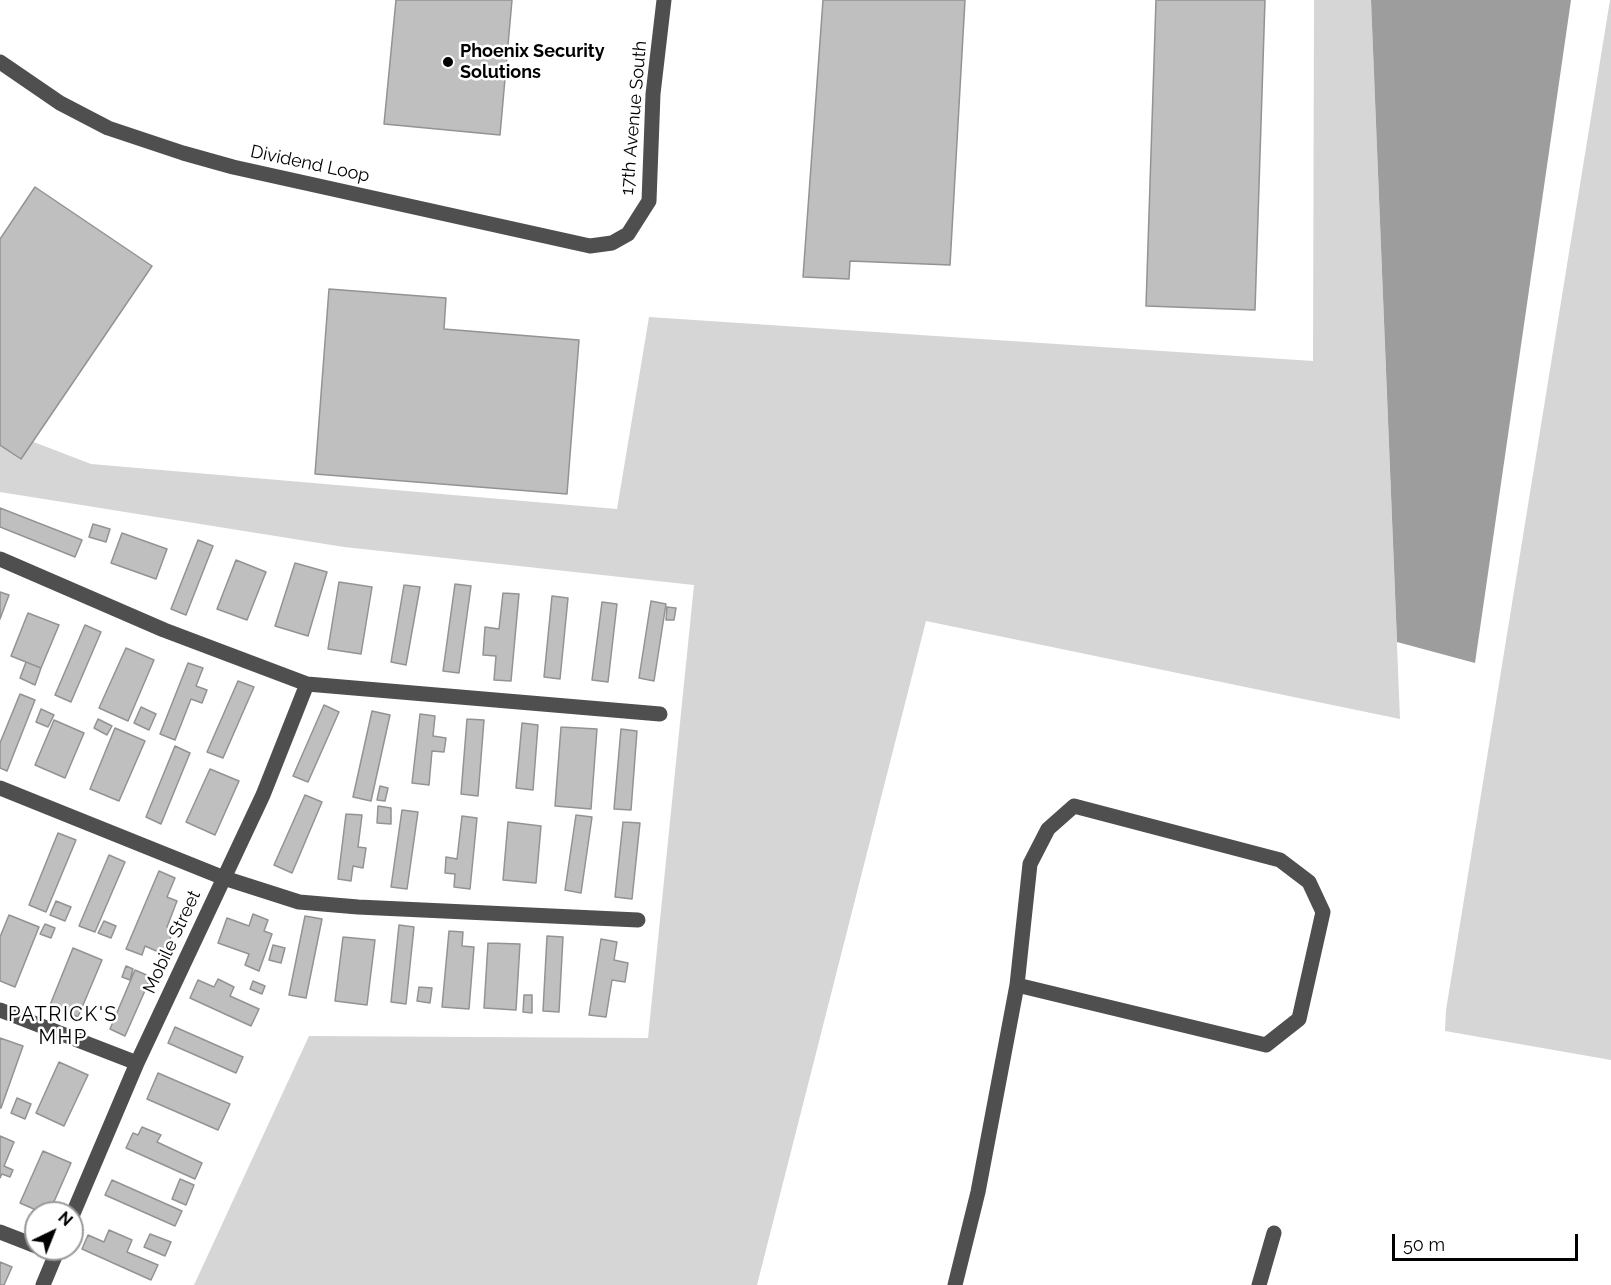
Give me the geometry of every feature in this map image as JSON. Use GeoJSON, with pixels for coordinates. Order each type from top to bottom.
{"type":"FeatureCollection","features":[{"type":"Feature","properties":{"kind":"street","name":"17th Avenue South"},"geometry":{"type":"LineString","coordinates":[[628,234],[649,201],[653,93],[664,0]]}},
{"type":"Feature","properties":{"kind":"street","name":"Dividend Loop"},"geometry":{"type":"LineString","coordinates":[[0,62],[60,103],[108,128],[233,167],[591,246],[612,243],[628,234]]}},
{"type":"Feature","properties":{"kind":"street"},"geometry":{"type":"LineString","coordinates":[[0,559],[164,630],[307,684],[660,714]]}},
{"type":"Feature","properties":{"kind":"street","name":"Mobile Street"},"geometry":{"type":"LineString","coordinates":[[78,1201],[137,1063],[262,795],[307,684]]}},
{"type":"Feature","properties":{"kind":"street"},"geometry":{"type":"LineString","coordinates":[[0,788],[224,878],[299,902],[358,907],[638,920]]}},
{"type":"Feature","properties":{"kind":"street"},"geometry":{"type":"LineString","coordinates":[[955,1285],[978,1192],[1017,985],[1030,864],[1048,829],[1074,806],[1280,860],[1309,882],[1323,912],[1299,1019],[1266,1046],[1017,985]]}},
{"type":"Feature","properties":{"kind":"street"},"geometry":{"type":"LineString","coordinates":[[0,1010],[137,1063]]}},
{"type":"Feature","properties":{"kind":"street"},"geometry":{"type":"LineString","coordinates":[[0,1232],[24,1241]]}},
{"type":"Feature","properties":{"kind":"street"},"geometry":{"type":"LineString","coordinates":[[1259,1285],[1274,1233]]}},
{"type":"Feature","properties":{"kind":"street"},"geometry":{"type":"LineString","coordinates":[[43,1285],[49,1261]]}},
{"type":"Feature","properties":{"kind":"shaded area"},"geometry":{"type":"Polygon","coordinates":[[[1314,0],[1371,0],[1400,719],[926,621],[757,1285],[194,1285],[309,1036],[648,1038],[694,585],[344,547],[0,492],[0,429],[91,464],[617,509],[649,317],[1313,361],[1314,0]]]}},
{"type":"Feature","properties":{"kind":"shaded area"},"geometry":{"type":"Polygon","coordinates":[[[1371,0],[1571,0],[1475,663],[1397,642],[1371,0]]]}},
{"type":"Feature","properties":{"kind":"shaded area"},"geometry":{"type":"Polygon","coordinates":[[[1610,0],[1611,1060],[1445,1031],[1446,1010],[1610,0]]]}},
{"type":"Feature","properties":{"kind":"building","name":"Phoenix Security Solutions"},"geometry":{"type":"Polygon","coordinates":[[[396,0],[512,0],[500,135],[384,124],[396,0]]]}},
{"type":"Feature","properties":{"kind":"building"},"geometry":{"type":"Polygon","coordinates":[[[823,0],[965,0],[950,265],[850,261],[849,279],[803,277],[823,0]]]}},
{"type":"Feature","properties":{"kind":"building"},"geometry":{"type":"Polygon","coordinates":[[[1156,0],[1265,0],[1255,310],[1146,306],[1156,0]]]}},
{"type":"Feature","properties":{"kind":"building"},"geometry":{"type":"Polygon","coordinates":[[[35,187],[152,266],[21,459],[0,445],[0,239],[35,187]]]}},
{"type":"Feature","properties":{"kind":"building"},"geometry":{"type":"Polygon","coordinates":[[[329,289],[446,298],[444,329],[579,340],[567,494],[315,474],[329,289]]]}},
{"type":"Feature","properties":{"kind":"building"},"geometry":{"type":"Polygon","coordinates":[[[0,508],[82,540],[75,557],[0,527],[0,508]]]}},
{"type":"Feature","properties":{"kind":"building"},"geometry":{"type":"Polygon","coordinates":[[[93,524],[110,529],[106,542],[89,537],[93,524]]]}},
{"type":"Feature","properties":{"kind":"building"},"geometry":{"type":"Polygon","coordinates":[[[122,533],[167,549],[156,579],[111,563],[122,533]]]}},
{"type":"Feature","properties":{"kind":"building"},"geometry":{"type":"Polygon","coordinates":[[[198,540],[213,546],[186,615],[171,609],[198,540]]]}},
{"type":"Feature","properties":{"kind":"building"},"geometry":{"type":"Polygon","coordinates":[[[236,560],[266,572],[247,620],[217,609],[236,560]]]}},
{"type":"Feature","properties":{"kind":"building"},"geometry":{"type":"Polygon","coordinates":[[[295,563],[327,572],[308,636],[275,626],[295,563]]]}},
{"type":"Feature","properties":{"kind":"building"},"geometry":{"type":"Polygon","coordinates":[[[339,582],[372,587],[361,654],[328,649],[339,582]]]}},
{"type":"Feature","properties":{"kind":"building"},"geometry":{"type":"Polygon","coordinates":[[[455,584],[471,586],[459,673],[443,671],[455,584]]]}},
{"type":"Feature","properties":{"kind":"building"},"geometry":{"type":"Polygon","coordinates":[[[404,585],[420,587],[406,665],[391,662],[404,585]]]}},
{"type":"Feature","properties":{"kind":"building"},"geometry":{"type":"Polygon","coordinates":[[[0,592],[9,595],[0,619],[0,592]]]}},
{"type":"Feature","properties":{"kind":"building"},"geometry":{"type":"Polygon","coordinates":[[[503,593],[519,594],[511,681],[494,680],[496,656],[483,655],[485,627],[499,629],[503,593]]]}},
{"type":"Feature","properties":{"kind":"building"},"geometry":{"type":"Polygon","coordinates":[[[552,596],[568,598],[560,679],[544,677],[552,596]]]}},
{"type":"Feature","properties":{"kind":"building"},"geometry":{"type":"Polygon","coordinates":[[[651,601],[666,604],[654,681],[639,678],[651,601]]]}},
{"type":"Feature","properties":{"kind":"building"},"geometry":{"type":"Polygon","coordinates":[[[602,602],[617,604],[608,682],[592,680],[602,602]]]}},
{"type":"Feature","properties":{"kind":"building"},"geometry":{"type":"Polygon","coordinates":[[[667,607],[676,608],[674,620],[666,620],[667,607]]]}},
{"type":"Feature","properties":{"kind":"building"},"geometry":{"type":"Polygon","coordinates":[[[28,613],[59,625],[41,668],[11,656],[28,613]]]}},
{"type":"Feature","properties":{"kind":"building"},"geometry":{"type":"Polygon","coordinates":[[[85,625],[101,632],[71,702],[55,695],[85,625]]]}},
{"type":"Feature","properties":{"kind":"building"},"geometry":{"type":"Polygon","coordinates":[[[126,648],[154,660],[128,721],[99,708],[126,648]]]}},
{"type":"Feature","properties":{"kind":"building"},"geometry":{"type":"Polygon","coordinates":[[[26,662],[41,668],[35,685],[20,678],[26,662]]]}},
{"type":"Feature","properties":{"kind":"building"},"geometry":{"type":"Polygon","coordinates":[[[188,663],[203,668],[196,686],[207,690],[202,703],[191,699],[175,740],[160,734],[188,663]]]}},
{"type":"Feature","properties":{"kind":"building"},"geometry":{"type":"Polygon","coordinates":[[[238,681],[254,687],[223,758],[207,752],[238,681]]]}},
{"type":"Feature","properties":{"kind":"building"},"geometry":{"type":"Polygon","coordinates":[[[20,694],[35,700],[7,771],[0,768],[0,743],[20,694]]]}},
{"type":"Feature","properties":{"kind":"building"},"geometry":{"type":"Polygon","coordinates":[[[324,705],[339,712],[308,782],[293,776],[324,705]]]}},
{"type":"Feature","properties":{"kind":"building"},"geometry":{"type":"Polygon","coordinates":[[[141,707],[156,714],[149,730],[134,723],[141,707]]]}},
{"type":"Feature","properties":{"kind":"building"},"geometry":{"type":"Polygon","coordinates":[[[41,709],[54,715],[48,727],[36,722],[41,709]]]}},
{"type":"Feature","properties":{"kind":"building"},"geometry":{"type":"Polygon","coordinates":[[[372,711],[390,715],[371,801],[353,797],[372,711]]]}},
{"type":"Feature","properties":{"kind":"building"},"geometry":{"type":"Polygon","coordinates":[[[420,714],[435,716],[433,736],[446,738],[444,752],[432,751],[429,785],[412,783],[420,714]]]}},
{"type":"Feature","properties":{"kind":"building"},"geometry":{"type":"Polygon","coordinates":[[[98,719],[112,726],[107,735],[94,728],[98,719]]]}},
{"type":"Feature","properties":{"kind":"building"},"geometry":{"type":"Polygon","coordinates":[[[467,719],[484,720],[478,796],[461,794],[467,719]]]}},
{"type":"Feature","properties":{"kind":"building"},"geometry":{"type":"Polygon","coordinates":[[[54,720],[84,733],[65,778],[35,765],[54,720]]]}},
{"type":"Feature","properties":{"kind":"building"},"geometry":{"type":"Polygon","coordinates":[[[522,723],[538,725],[533,790],[516,788],[522,723]]]}},
{"type":"Feature","properties":{"kind":"building"},"geometry":{"type":"Polygon","coordinates":[[[561,727],[597,729],[591,809],[555,806],[561,727]]]}},
{"type":"Feature","properties":{"kind":"building"},"geometry":{"type":"Polygon","coordinates":[[[115,728],[145,741],[119,801],[90,789],[115,728]]]}},
{"type":"Feature","properties":{"kind":"building"},"geometry":{"type":"Polygon","coordinates":[[[621,729],[637,731],[631,810],[614,809],[621,729]]]}},
{"type":"Feature","properties":{"kind":"building"},"geometry":{"type":"Polygon","coordinates":[[[175,746],[190,753],[161,824],[146,817],[175,746]]]}},
{"type":"Feature","properties":{"kind":"building"},"geometry":{"type":"Polygon","coordinates":[[[210,769],[239,781],[215,835],[186,822],[210,769]]]}},
{"type":"Feature","properties":{"kind":"building"},"geometry":{"type":"Polygon","coordinates":[[[380,786],[388,788],[385,801],[377,800],[380,786]]]}},
{"type":"Feature","properties":{"kind":"building"},"geometry":{"type":"Polygon","coordinates":[[[305,795],[322,802],[292,873],[274,865],[305,795]]]}},
{"type":"Feature","properties":{"kind":"building"},"geometry":{"type":"Polygon","coordinates":[[[378,806],[391,808],[391,824],[377,823],[378,806]]]}},
{"type":"Feature","properties":{"kind":"building"},"geometry":{"type":"Polygon","coordinates":[[[402,810],[418,812],[407,889],[391,887],[402,810]]]}},
{"type":"Feature","properties":{"kind":"building"},"geometry":{"type":"Polygon","coordinates":[[[346,814],[362,815],[358,847],[366,848],[363,868],[353,866],[351,881],[338,879],[346,814]]]}},
{"type":"Feature","properties":{"kind":"building"},"geometry":{"type":"Polygon","coordinates":[[[576,815],[592,817],[581,893],[565,890],[576,815]]]}},
{"type":"Feature","properties":{"kind":"building"},"geometry":{"type":"Polygon","coordinates":[[[462,816],[477,818],[470,889],[454,887],[455,874],[445,873],[446,857],[457,859],[462,816]]]}},
{"type":"Feature","properties":{"kind":"building"},"geometry":{"type":"Polygon","coordinates":[[[508,822],[541,826],[536,883],[503,880],[508,822]]]}},
{"type":"Feature","properties":{"kind":"building"},"geometry":{"type":"Polygon","coordinates":[[[623,822],[640,823],[632,899],[615,897],[623,822]]]}},
{"type":"Feature","properties":{"kind":"building"},"geometry":{"type":"Polygon","coordinates":[[[58,833],[76,840],[46,912],[29,905],[58,833]]]}},
{"type":"Feature","properties":{"kind":"building"},"geometry":{"type":"Polygon","coordinates":[[[109,855],[125,862],[95,932],[79,926],[109,855]]]}},
{"type":"Feature","properties":{"kind":"building"},"geometry":{"type":"Polygon","coordinates":[[[159,871],[175,878],[167,897],[177,901],[167,927],[174,930],[163,954],[145,946],[142,955],[126,949],[159,871]]]}},
{"type":"Feature","properties":{"kind":"building"},"geometry":{"type":"Polygon","coordinates":[[[56,901],[71,907],[65,921],[50,915],[56,901]]]}},
{"type":"Feature","properties":{"kind":"building"},"geometry":{"type":"Polygon","coordinates":[[[253,914],[268,920],[264,931],[272,934],[259,971],[245,965],[249,954],[218,943],[227,918],[249,926],[253,914]]]}},
{"type":"Feature","properties":{"kind":"building"},"geometry":{"type":"Polygon","coordinates":[[[9,915],[39,927],[15,987],[0,981],[0,937],[9,915]]]}},
{"type":"Feature","properties":{"kind":"building"},"geometry":{"type":"Polygon","coordinates":[[[305,916],[322,919],[306,998],[289,995],[305,916]]]}},
{"type":"Feature","properties":{"kind":"building"},"geometry":{"type":"Polygon","coordinates":[[[104,921],[116,926],[111,938],[98,933],[104,921]]]}},
{"type":"Feature","properties":{"kind":"building"},"geometry":{"type":"Polygon","coordinates":[[[45,924],[55,928],[51,938],[40,934],[45,924]]]}},
{"type":"Feature","properties":{"kind":"building"},"geometry":{"type":"Polygon","coordinates":[[[399,925],[414,927],[406,1004],[391,1002],[399,925]]]}},
{"type":"Feature","properties":{"kind":"building"},"geometry":{"type":"Polygon","coordinates":[[[449,931],[463,932],[462,946],[474,947],[469,1009],[442,1007],[449,931]]]}},
{"type":"Feature","properties":{"kind":"building"},"geometry":{"type":"Polygon","coordinates":[[[547,936],[563,937],[559,1012],[543,1011],[547,936]]]}},
{"type":"Feature","properties":{"kind":"building"},"geometry":{"type":"Polygon","coordinates":[[[343,937],[375,940],[367,1005],[335,1001],[343,937]]]}},
{"type":"Feature","properties":{"kind":"building"},"geometry":{"type":"Polygon","coordinates":[[[601,939],[617,942],[614,960],[628,963],[625,982],[612,980],[606,1017],[589,1015],[601,939]]]}},
{"type":"Feature","properties":{"kind":"building"},"geometry":{"type":"Polygon","coordinates":[[[488,943],[520,944],[516,1010],[484,1008],[488,943]]]}},
{"type":"Feature","properties":{"kind":"building"},"geometry":{"type":"Polygon","coordinates":[[[273,945],[285,948],[281,963],[269,960],[273,945]]]}},
{"type":"Feature","properties":{"kind":"building"},"geometry":{"type":"Polygon","coordinates":[[[73,948],[102,960],[78,1017],[50,1005],[73,948]]]}},
{"type":"Feature","properties":{"kind":"building"},"geometry":{"type":"Polygon","coordinates":[[[126,966],[133,969],[130,980],[122,977],[126,966]]]}},
{"type":"Feature","properties":{"kind":"building"},"geometry":{"type":"Polygon","coordinates":[[[135,970],[151,977],[125,1036],[110,1029],[135,970]]]}},
{"type":"Feature","properties":{"kind":"building"},"geometry":{"type":"Polygon","coordinates":[[[218,979],[234,987],[230,996],[259,1009],[251,1026],[190,998],[198,980],[214,987],[218,979]]]}},
{"type":"Feature","properties":{"kind":"building"},"geometry":{"type":"Polygon","coordinates":[[[253,981],[265,986],[262,994],[250,989],[253,981]]]}},
{"type":"Feature","properties":{"kind":"building"},"geometry":{"type":"Polygon","coordinates":[[[419,987],[432,988],[430,1003],[417,1001],[419,987]]]}},
{"type":"Feature","properties":{"kind":"building"},"geometry":{"type":"Polygon","coordinates":[[[524,995],[532,995],[532,1013],[523,1012],[524,995]]]}},
{"type":"Feature","properties":{"kind":"building"},"geometry":{"type":"Polygon","coordinates":[[[175,1027],[243,1057],[236,1073],[168,1043],[175,1027]]]}},
{"type":"Feature","properties":{"kind":"building"},"geometry":{"type":"Polygon","coordinates":[[[0,1038],[23,1046],[1,1108],[0,1108],[0,1038]]]}},
{"type":"Feature","properties":{"kind":"building"},"geometry":{"type":"Polygon","coordinates":[[[59,1062],[88,1075],[64,1126],[36,1113],[59,1062]]]}},
{"type":"Feature","properties":{"kind":"building"},"geometry":{"type":"Polygon","coordinates":[[[158,1073],[230,1104],[218,1130],[147,1099],[158,1073]]]}},
{"type":"Feature","properties":{"kind":"building"},"geometry":{"type":"Polygon","coordinates":[[[17,1098],[31,1104],[25,1119],[11,1113],[17,1098]]]}},
{"type":"Feature","properties":{"kind":"building"},"geometry":{"type":"Polygon","coordinates":[[[142,1127],[161,1135],[157,1142],[202,1163],[195,1179],[126,1148],[133,1133],[138,1135],[142,1127]]]}},
{"type":"Feature","properties":{"kind":"building"},"geometry":{"type":"Polygon","coordinates":[[[0,1136],[14,1142],[4,1166],[13,1170],[10,1177],[2,1174],[0,1178],[0,1136]]]}},
{"type":"Feature","properties":{"kind":"building"},"geometry":{"type":"Polygon","coordinates":[[[43,1151],[71,1163],[54,1201],[24,1201],[24,1205],[20,1203],[43,1151]]]}},
{"type":"Feature","properties":{"kind":"building"},"geometry":{"type":"Polygon","coordinates":[[[180,1179],[194,1185],[186,1205],[172,1199],[180,1179]]]}},
{"type":"Feature","properties":{"kind":"building"},"geometry":{"type":"Polygon","coordinates":[[[112,1180],[182,1211],[175,1226],[105,1195],[112,1180]]]}},
{"type":"Feature","properties":{"kind":"building"},"geometry":{"type":"Polygon","coordinates":[[[109,1230],[132,1240],[127,1252],[158,1265],[151,1280],[84,1250],[88,1235],[104,1242],[109,1230]]]}},
{"type":"Feature","properties":{"kind":"building"},"geometry":{"type":"Polygon","coordinates":[[[150,1234],[171,1242],[165,1256],[144,1247],[150,1234]]]}},
{"type":"Feature","properties":{"kind":"building"},"geometry":{"type":"Polygon","coordinates":[[[0,1262],[12,1267],[4,1285],[0,1285],[0,1262]]]}},
{"type":"Feature","properties":{"kind":"place","name":"Phoenix Security Solutions"},"geometry":{"type":"Point","coordinates":[448,62]}},
{"type":"Feature","properties":{"kind":"district","name":"PATRICK'S MHP"},"geometry":{"type":"Point","coordinates":[63,1026]}}]}
